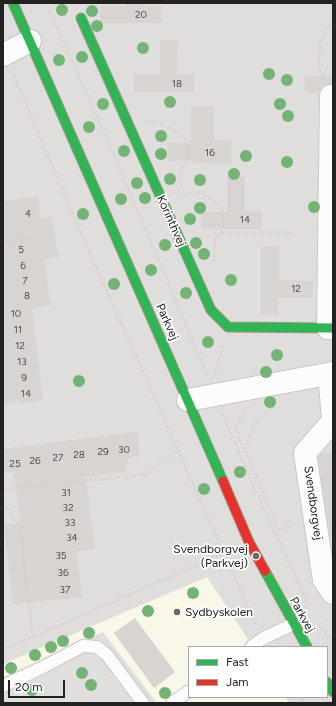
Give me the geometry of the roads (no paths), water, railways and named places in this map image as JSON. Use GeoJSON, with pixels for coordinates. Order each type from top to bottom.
{"type":"FeatureCollection","features":[{"type":"Feature","properties":{"kind":"street","name":"Parkvej"},"geometry":{"type":"LineString","coordinates":[[13,3],[249,542],[305,646]]}},
{"type":"Feature","properties":{"kind":"street","name":"Korinthvej"},"geometry":{"type":"LineString","coordinates":[[81,18],[211,310],[228,327],[331,328]]}},
{"type":"Feature","properties":{"kind":"street"},"geometry":{"type":"LineString","coordinates":[[4,54],[30,42]]}},
{"type":"Feature","properties":{"kind":"street"},"geometry":{"type":"LineString","coordinates":[[331,96],[331,328]]}},
{"type":"Feature","properties":{"kind":"street"},"geometry":{"type":"LineString","coordinates":[[188,400],[215,386],[331,373],[333,418]]}},
{"type":"Feature","properties":{"kind":"street","name":"Svendborgvej"},"geometry":{"type":"LineString","coordinates":[[333,421],[305,453],[324,580],[333,593]]}},
{"type":"Feature","properties":{"kind":"lane"},"geometry":{"type":"LineString","coordinates":[[252,646],[262,639],[293,624]]}},
{"type":"Feature","properties":{"kind":"lane"},"geometry":{"type":"LineString","coordinates":[[3,686],[83,646],[96,647],[107,655],[143,703]]}},
{"type":"Feature","properties":{"kind":"lane"},"geometry":{"type":"LineString","coordinates":[[172,703],[188,692]]}},
{"type":"Feature","properties":{"kind":"place","name":"Svendborgvej (Parkvej)"},"geometry":{"type":"Point","coordinates":[256,556]}},
{"type":"Feature","properties":{"kind":"place","name":"Sydbyskolen"},"geometry":{"type":"Point","coordinates":[177,612]}}]}
